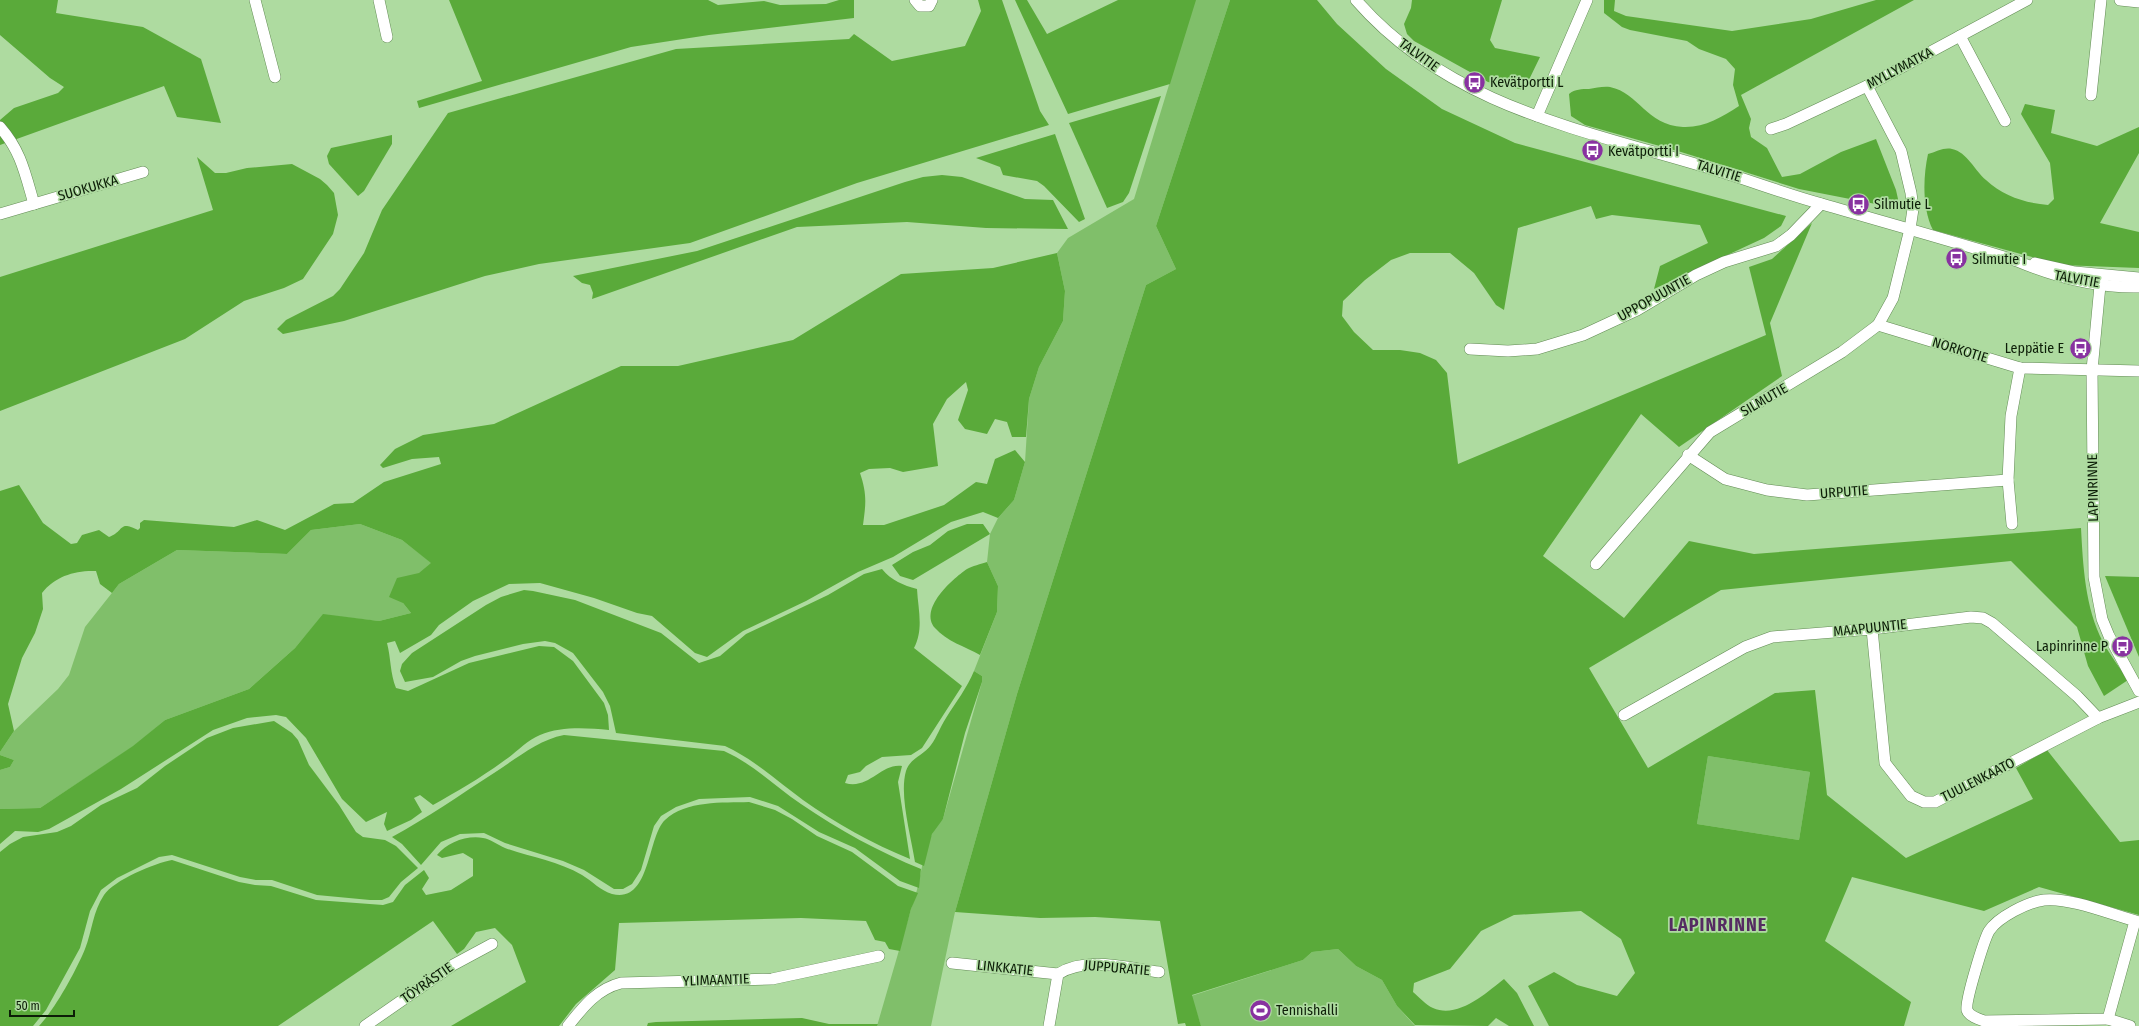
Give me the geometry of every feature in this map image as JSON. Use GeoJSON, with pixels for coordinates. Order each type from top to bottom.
{"type":"FeatureCollection","features":[{"type":"Feature","properties":{"kind":"street"},"geometry":{"type":"LineString","coordinates":[[255,0],[275,77]]}},
{"type":"Feature","properties":{"kind":"street"},"geometry":{"type":"LineString","coordinates":[[379,0],[387,37]]}},
{"type":"Feature","properties":{"kind":"street"},"geometry":{"type":"LineString","coordinates":[[915,0],[920,6],[929,6],[932,0]]}},
{"type":"Feature","properties":{"kind":"street","name":"TALVITIE"},"geometry":{"type":"LineString","coordinates":[[1356,0],[1383,28],[1429,64],[1500,102],[1551,122],[1713,169],[1821,204],[2017,261],[2072,280],[2139,278]]}},
{"type":"Feature","properties":{"kind":"street"},"geometry":{"type":"LineString","coordinates":[[1537,116],[1587,0]]}},
{"type":"Feature","properties":{"kind":"street","name":"MYLLYMATKA"},"geometry":{"type":"LineString","coordinates":[[1770,130],[1867,86],[2027,0]]}},
{"type":"Feature","properties":{"kind":"street"},"geometry":{"type":"LineString","coordinates":[[2091,94],[2101,0]]}},
{"type":"Feature","properties":{"kind":"street"},"geometry":{"type":"LineString","coordinates":[[2120,0],[2139,2]]}},
{"type":"Feature","properties":{"kind":"street"},"geometry":{"type":"LineString","coordinates":[[1960,36],[2005,121]]}},
{"type":"Feature","properties":{"kind":"street","name":"SILMUTIE"},"geometry":{"type":"LineString","coordinates":[[1596,564],[1688,455],[1710,432],[1819,367],[1878,325],[1892,298],[1910,229],[1912,217],[1911,193],[1900,151],[1867,86]]}},
{"type":"Feature","properties":{"kind":"street"},"geometry":{"type":"LineString","coordinates":[[0,126],[13,141],[21,156],[34,204]]}},
{"type":"Feature","properties":{"kind":"street","name":"SUOKUKKA"},"geometry":{"type":"LineString","coordinates":[[0,214],[143,172]]}},
{"type":"Feature","properties":{"kind":"street","name":"UPPOPUUNTIE"},"geometry":{"type":"LineString","coordinates":[[1470,349],[1508,351],[1537,349],[1583,335],[1637,310],[1696,275],[1724,262],[1776,246],[1791,235],[1821,204]]}},
{"type":"Feature","properties":{"kind":"street","name":"TALVITIE"},"geometry":{"type":"LineString","coordinates":[[2101,279],[2139,287]]}},
{"type":"Feature","properties":{"kind":"street","name":"LAPINRINNE"},"geometry":{"type":"LineString","coordinates":[[2101,279],[2092,370],[2094,577],[2104,625],[2120,658],[2139,691]]}},
{"type":"Feature","properties":{"kind":"street","name":"NORKOTIE"},"geometry":{"type":"LineString","coordinates":[[1878,325],[2020,368],[2139,371]]}},
{"type":"Feature","properties":{"kind":"street"},"geometry":{"type":"LineString","coordinates":[[2012,524],[2008,480],[2011,416],[2020,368]]}},
{"type":"Feature","properties":{"kind":"street","name":"URPUTIE"},"geometry":{"type":"LineString","coordinates":[[1688,455],[1725,479],[1767,490],[1807,495],[2008,480]]}},
{"type":"Feature","properties":{"kind":"street","name":"MAAPUUNTIE"},"geometry":{"type":"LineString","coordinates":[[1624,714],[1745,647],[1772,638],[1872,629],[1960,617],[1983,618],[1992,623],[2077,696],[2098,718]]}},
{"type":"Feature","properties":{"kind":"street","name":"TUULENKAATO"},"geometry":{"type":"LineString","coordinates":[[1872,629],[1885,763],[1911,796],[1924,802],[1935,802],[2098,718],[2139,702]]}},
{"type":"Feature","properties":{"kind":"street"},"geometry":{"type":"LineString","coordinates":[[2108,1020],[2137,921],[2061,901],[2044,900],[2017,908],[1990,931],[1967,998],[1967,1010],[1972,1016],[1984,1021],[2108,1020],[2130,1026]]}},
{"type":"Feature","properties":{"kind":"street","name":"TÖYRÄSTIE"},"geometry":{"type":"LineString","coordinates":[[366,1026],[453,965],[492,944]]}},
{"type":"Feature","properties":{"kind":"street","name":"YLIMAANTIE"},"geometry":{"type":"LineString","coordinates":[[568,1026],[593,997],[608,986],[621,983],[772,978],[879,956]]}},
{"type":"Feature","properties":{"kind":"street","name":"LINKKATIE"},"geometry":{"type":"LineString","coordinates":[[952,963],[1058,974]]}},
{"type":"Feature","properties":{"kind":"street","name":"JUPPURATIE"},"geometry":{"type":"LineString","coordinates":[[1058,974],[1070,966],[1086,963],[1159,972]]}},
{"type":"Feature","properties":{"kind":"street"},"geometry":{"type":"LineString","coordinates":[[1049,1026],[1058,974]]}},
{"type":"Feature","properties":{"kind":"green space"},"geometry":{"type":"Polygon","coordinates":[[[0,0],[58,0],[56,13],[143,27],[201,59],[221,123],[177,117],[164,86],[0,145],[0,120],[14,108],[58,93],[64,87],[50,78],[0,35],[0,0]]]}},
{"type":"Feature","properties":{"kind":"green space"},"geometry":{"type":"Polygon","coordinates":[[[449,0],[708,0],[718,5],[764,1],[780,5],[826,4],[839,0],[854,0],[854,18],[709,35],[631,47],[419,108],[417,101],[482,81],[449,0]]]}},
{"type":"Feature","properties":{"kind":"green space"},"geometry":{"type":"Polygon","coordinates":[[[978,0],[1002,0],[1040,111],[1049,125],[857,183],[690,243],[539,264],[485,276],[344,321],[283,334],[277,329],[286,320],[333,296],[340,289],[364,253],[382,210],[448,113],[676,49],[849,39],[854,34],[892,61],[965,46],[981,11],[978,0]]]}},
{"type":"Feature","properties":{"kind":"green space"},"geometry":{"type":"Polygon","coordinates":[[[1015,0],[1027,0],[1047,34],[1118,0],[1196,0],[1170,84],[1068,114],[1015,0]]]}},
{"type":"Feature","properties":{"kind":"green space"},"geometry":{"type":"Polygon","coordinates":[[[1195,0],[1230,0],[1156,226],[1176,269],[1146,285],[1017,694],[955,912],[931,1026],[877,1026],[917,890],[925,852],[933,832],[943,819],[982,682],[982,676],[974,671],[997,612],[998,586],[987,562],[990,534],[998,518],[1014,500],[1025,462],[1029,399],[1039,367],[1063,321],[1065,291],[1057,253],[1068,238],[1134,199],[1195,0]]]}},
{"type":"Feature","properties":{"kind":"green space"},"geometry":{"type":"Polygon","coordinates":[[[1230,0],[1317,0],[1337,24],[1386,69],[1442,109],[1515,143],[1786,216],[1781,226],[1764,238],[1654,289],[1660,266],[1708,243],[1700,225],[1612,215],[1596,219],[1591,206],[1518,228],[1504,310],[1496,305],[1474,273],[1450,253],[1410,253],[1391,260],[1365,280],[1343,301],[1342,316],[1354,332],[1373,350],[1400,350],[1420,353],[1436,360],[1447,373],[1458,464],[1766,335],[1749,267],[1772,259],[1812,223],[1770,323],[1782,376],[1679,447],[1641,414],[1543,556],[1624,618],[1689,541],[1754,554],[2081,528],[2086,586],[2092,615],[2103,642],[2128,680],[2104,696],[2088,666],[2077,627],[2011,561],[1721,590],[1589,668],[1648,768],[1775,693],[1815,690],[1827,795],[1906,858],[2033,799],[2016,768],[2047,750],[2120,842],[2139,840],[2139,915],[2039,887],[1984,911],[1852,877],[1825,941],[1911,1002],[1904,1026],[1549,1026],[1528,986],[1554,972],[1577,985],[1617,996],[1635,973],[1621,939],[1581,911],[1514,915],[1481,931],[1450,969],[1414,983],[1413,992],[1428,1005],[1442,1010],[1452,1010],[1471,1003],[1504,979],[1517,993],[1534,1026],[1509,1026],[1496,1018],[1488,1026],[1415,1025],[1397,1006],[1382,980],[1356,966],[1338,949],[1312,952],[1303,960],[1192,995],[1201,1026],[1186,1026],[1185,1023],[1178,1024],[1160,921],[1095,917],[1040,918],[955,912],[1017,694],[1146,285],[1176,269],[1156,226],[1230,0]],[[1708,756],[1697,824],[1799,840],[1810,772],[1708,756]]]}},
{"type":"Feature","properties":{"kind":"green space"},"geometry":{"type":"Polygon","coordinates":[[[1412,0],[1502,0],[1490,40],[1495,48],[1540,57],[1524,90],[1488,82],[1414,41],[1407,34],[1404,24],[1411,8],[1412,0]]]}},
{"type":"Feature","properties":{"kind":"green space"},"geometry":{"type":"Polygon","coordinates":[[[1604,0],[1615,0],[1614,11],[1626,16],[1732,31],[1811,19],[1876,0],[1914,0],[1741,95],[1751,119],[1749,128],[1751,137],[1767,148],[1782,177],[1800,174],[1841,152],[1876,139],[1896,190],[1898,199],[1896,208],[1799,189],[1681,152],[1585,125],[1571,116],[1569,94],[1579,90],[1605,87],[1620,90],[1660,121],[1670,125],[1683,127],[1705,124],[1719,118],[1739,106],[1733,85],[1735,69],[1726,59],[1699,49],[1687,41],[1630,30],[1622,27],[1604,13],[1604,0]]]}},
{"type":"Feature","properties":{"kind":"green space"},"geometry":{"type":"Polygon","coordinates":[[[1161,96],[1129,193],[1123,202],[1107,208],[1069,123],[1161,96]]]}},
{"type":"Feature","properties":{"kind":"green space"},"geometry":{"type":"Polygon","coordinates":[[[2025,104],[2055,110],[2051,133],[2097,146],[2139,127],[2139,153],[2100,223],[2139,232],[2139,268],[2061,265],[1933,230],[1929,222],[1925,203],[1925,173],[1928,154],[1943,149],[1952,149],[1962,154],[1993,186],[2015,198],[2048,205],[2054,199],[2050,163],[2021,114],[2025,104]]]}},
{"type":"Feature","properties":{"kind":"green space"},"geometry":{"type":"Polygon","coordinates":[[[1055,134],[1085,219],[1079,222],[1044,186],[1037,181],[1003,175],[1000,167],[976,158],[1055,134]]]}},
{"type":"Feature","properties":{"kind":"green space"},"geometry":{"type":"Polygon","coordinates":[[[392,135],[392,144],[364,191],[358,196],[329,164],[327,156],[331,148],[392,135]]]}},
{"type":"Feature","properties":{"kind":"green space"},"geometry":{"type":"Polygon","coordinates":[[[197,157],[215,173],[226,173],[247,168],[292,164],[320,179],[334,193],[338,215],[333,234],[303,279],[284,288],[244,301],[185,339],[0,411],[0,277],[213,210],[197,157]]]}},
{"type":"Feature","properties":{"kind":"green space"},"geometry":{"type":"Polygon","coordinates":[[[942,175],[962,177],[1025,199],[1053,200],[1068,229],[986,228],[907,222],[797,227],[592,299],[593,293],[590,285],[582,283],[573,276],[697,251],[905,182],[923,177],[942,175]]]}},
{"type":"Feature","properties":{"kind":"green space"},"geometry":{"type":"Polygon","coordinates":[[[1057,253],[1065,291],[1063,321],[1039,367],[1029,399],[1026,437],[1012,437],[1007,422],[995,419],[987,434],[965,429],[958,420],[968,390],[966,382],[947,399],[933,424],[938,466],[903,472],[890,468],[869,469],[860,473],[864,487],[865,499],[863,525],[884,525],[944,505],[976,482],[987,484],[995,459],[1015,450],[1025,462],[1014,500],[998,518],[983,512],[951,522],[893,557],[858,572],[806,601],[743,631],[707,657],[695,653],[652,616],[637,613],[594,598],[540,583],[509,584],[473,601],[439,625],[431,635],[400,653],[395,641],[387,643],[396,688],[408,691],[469,663],[539,646],[554,647],[573,661],[604,703],[608,715],[609,730],[583,728],[565,729],[540,735],[530,740],[488,772],[433,805],[420,795],[414,798],[422,812],[411,820],[387,831],[384,824],[387,812],[366,822],[342,799],[306,738],[286,717],[276,715],[247,718],[213,730],[121,789],[49,829],[38,832],[15,831],[0,844],[0,809],[40,808],[133,746],[165,720],[249,689],[295,648],[323,614],[379,621],[411,613],[403,603],[389,597],[397,578],[419,573],[431,563],[402,540],[360,524],[311,530],[287,554],[177,550],[119,584],[112,593],[100,584],[96,571],[66,575],[53,582],[42,593],[43,609],[35,633],[22,658],[8,704],[14,731],[0,752],[0,491],[19,485],[43,523],[71,544],[77,543],[82,535],[99,530],[109,537],[114,535],[124,526],[132,527],[138,530],[140,528],[140,523],[144,520],[234,527],[257,520],[285,530],[334,504],[353,503],[384,482],[441,464],[439,457],[412,459],[383,468],[380,465],[395,449],[423,435],[494,424],[621,366],[678,366],[793,340],[901,274],[993,268],[1057,253]]]}},
{"type":"Feature","properties":{"kind":"green space"},"geometry":{"type":"Polygon","coordinates":[[[360,524],[402,540],[432,563],[419,574],[403,603],[411,613],[379,621],[323,615],[295,648],[249,689],[165,720],[134,746],[40,808],[0,809],[0,770],[10,767],[14,760],[0,755],[0,752],[14,731],[58,689],[69,675],[85,627],[119,584],[177,550],[287,554],[311,530],[360,524]]]}},
{"type":"Feature","properties":{"kind":"green space"},"geometry":{"type":"Polygon","coordinates":[[[967,524],[983,524],[990,534],[913,580],[900,576],[892,565],[913,552],[930,545],[948,531],[967,524]]]}},
{"type":"Feature","properties":{"kind":"green space"},"geometry":{"type":"Polygon","coordinates":[[[987,562],[998,586],[997,612],[980,655],[950,640],[940,633],[935,628],[931,620],[931,612],[939,596],[953,580],[967,569],[987,562]]]}},
{"type":"Feature","properties":{"kind":"green space"},"geometry":{"type":"Polygon","coordinates":[[[882,569],[898,582],[917,589],[920,626],[914,648],[962,686],[922,748],[911,755],[882,757],[866,766],[860,772],[848,775],[845,783],[861,783],[888,768],[902,766],[898,782],[910,859],[868,840],[828,817],[756,764],[725,746],[616,733],[610,706],[603,692],[573,653],[555,643],[545,641],[523,644],[475,656],[461,661],[433,677],[405,682],[400,671],[402,664],[412,653],[486,605],[501,597],[524,590],[575,600],[661,633],[699,663],[720,656],[746,634],[828,595],[864,574],[882,569]]]}},
{"type":"Feature","properties":{"kind":"green space"},"geometry":{"type":"Polygon","coordinates":[[[2105,576],[2139,577],[2139,657],[2105,576]]]}},
{"type":"Feature","properties":{"kind":"green space"},"geometry":{"type":"Polygon","coordinates":[[[974,671],[982,676],[982,682],[965,733],[943,819],[932,834],[924,866],[915,862],[905,803],[904,781],[906,771],[911,763],[933,742],[974,671]]]}},
{"type":"Feature","properties":{"kind":"green space"},"geometry":{"type":"Polygon","coordinates":[[[274,721],[292,733],[298,740],[309,765],[339,805],[356,832],[363,837],[385,840],[396,846],[418,868],[401,882],[389,897],[382,900],[370,900],[317,895],[272,880],[256,880],[240,877],[172,855],[159,857],[117,878],[101,890],[90,911],[80,948],[46,1010],[33,1026],[0,1026],[0,852],[10,844],[23,837],[57,832],[71,826],[101,805],[137,788],[165,766],[207,738],[233,728],[274,721]]]}},
{"type":"Feature","properties":{"kind":"green space"},"geometry":{"type":"Polygon","coordinates":[[[564,735],[724,751],[745,762],[801,804],[830,823],[875,848],[921,869],[919,888],[900,881],[855,848],[819,832],[778,806],[750,797],[699,799],[676,807],[661,816],[654,826],[641,870],[632,884],[623,889],[614,889],[584,870],[563,861],[505,843],[484,833],[460,834],[441,842],[421,865],[402,844],[392,837],[418,822],[536,746],[554,737],[564,735]]]}},
{"type":"Feature","properties":{"kind":"green space"},"geometry":{"type":"Polygon","coordinates":[[[0,755],[14,760],[10,767],[0,770],[0,755]]]}},
{"type":"Feature","properties":{"kind":"green space"},"geometry":{"type":"Polygon","coordinates":[[[1708,756],[1810,772],[1799,840],[1697,824],[1708,756]]]}},
{"type":"Feature","properties":{"kind":"green space"},"geometry":{"type":"Polygon","coordinates":[[[749,802],[775,810],[792,819],[817,836],[852,852],[898,886],[918,893],[911,909],[900,951],[889,949],[885,942],[875,940],[866,921],[801,918],[619,923],[615,970],[576,1004],[559,1026],[451,1026],[526,982],[512,945],[495,928],[476,932],[464,949],[457,954],[433,921],[278,1026],[39,1026],[58,1000],[76,968],[85,949],[97,908],[104,895],[109,889],[125,878],[146,868],[165,862],[172,860],[239,882],[271,886],[316,900],[383,905],[393,902],[405,885],[424,870],[429,878],[422,889],[426,895],[451,890],[473,876],[473,859],[463,853],[442,858],[437,855],[446,847],[457,841],[477,837],[486,839],[505,848],[573,870],[608,893],[625,894],[634,889],[641,879],[659,828],[665,820],[683,809],[694,806],[717,803],[749,802]]]}},
{"type":"Feature","properties":{"kind":"green space"},"geometry":{"type":"Polygon","coordinates":[[[1338,949],[1356,966],[1382,980],[1397,1006],[1415,1026],[1201,1026],[1191,996],[1303,960],[1312,952],[1338,949]]]}},
{"type":"Feature","properties":{"kind":"green space"},"geometry":{"type":"Polygon","coordinates":[[[802,1018],[829,1024],[878,1024],[877,1026],[647,1026],[648,1023],[656,1022],[802,1018]]]}},
{"type":"Feature","properties":{"kind":"place","name":"Kevätportti L"},"geometry":{"type":"Point","coordinates":[1475,82]}},
{"type":"Feature","properties":{"kind":"place","name":"Kevätportti I"},"geometry":{"type":"Point","coordinates":[1592,151]}},
{"type":"Feature","properties":{"kind":"place","name":"Silmutie L"},"geometry":{"type":"Point","coordinates":[1859,204]}},
{"type":"Feature","properties":{"kind":"place","name":"Silmutie I"},"geometry":{"type":"Point","coordinates":[1957,259]}},
{"type":"Feature","properties":{"kind":"place","name":"Leppätie E"},"geometry":{"type":"Point","coordinates":[2080,348]}},
{"type":"Feature","properties":{"kind":"place","name":"Lapinrinne P"},"geometry":{"type":"Point","coordinates":[2123,646]}},
{"type":"Feature","properties":{"kind":"place","name":"Tennishalli"},"geometry":{"type":"Point","coordinates":[1260,1010]}},
{"type":"Feature","properties":{"kind":"district","name":"LAPINRINNE"},"geometry":{"type":"Point","coordinates":[1718,925]}}]}
